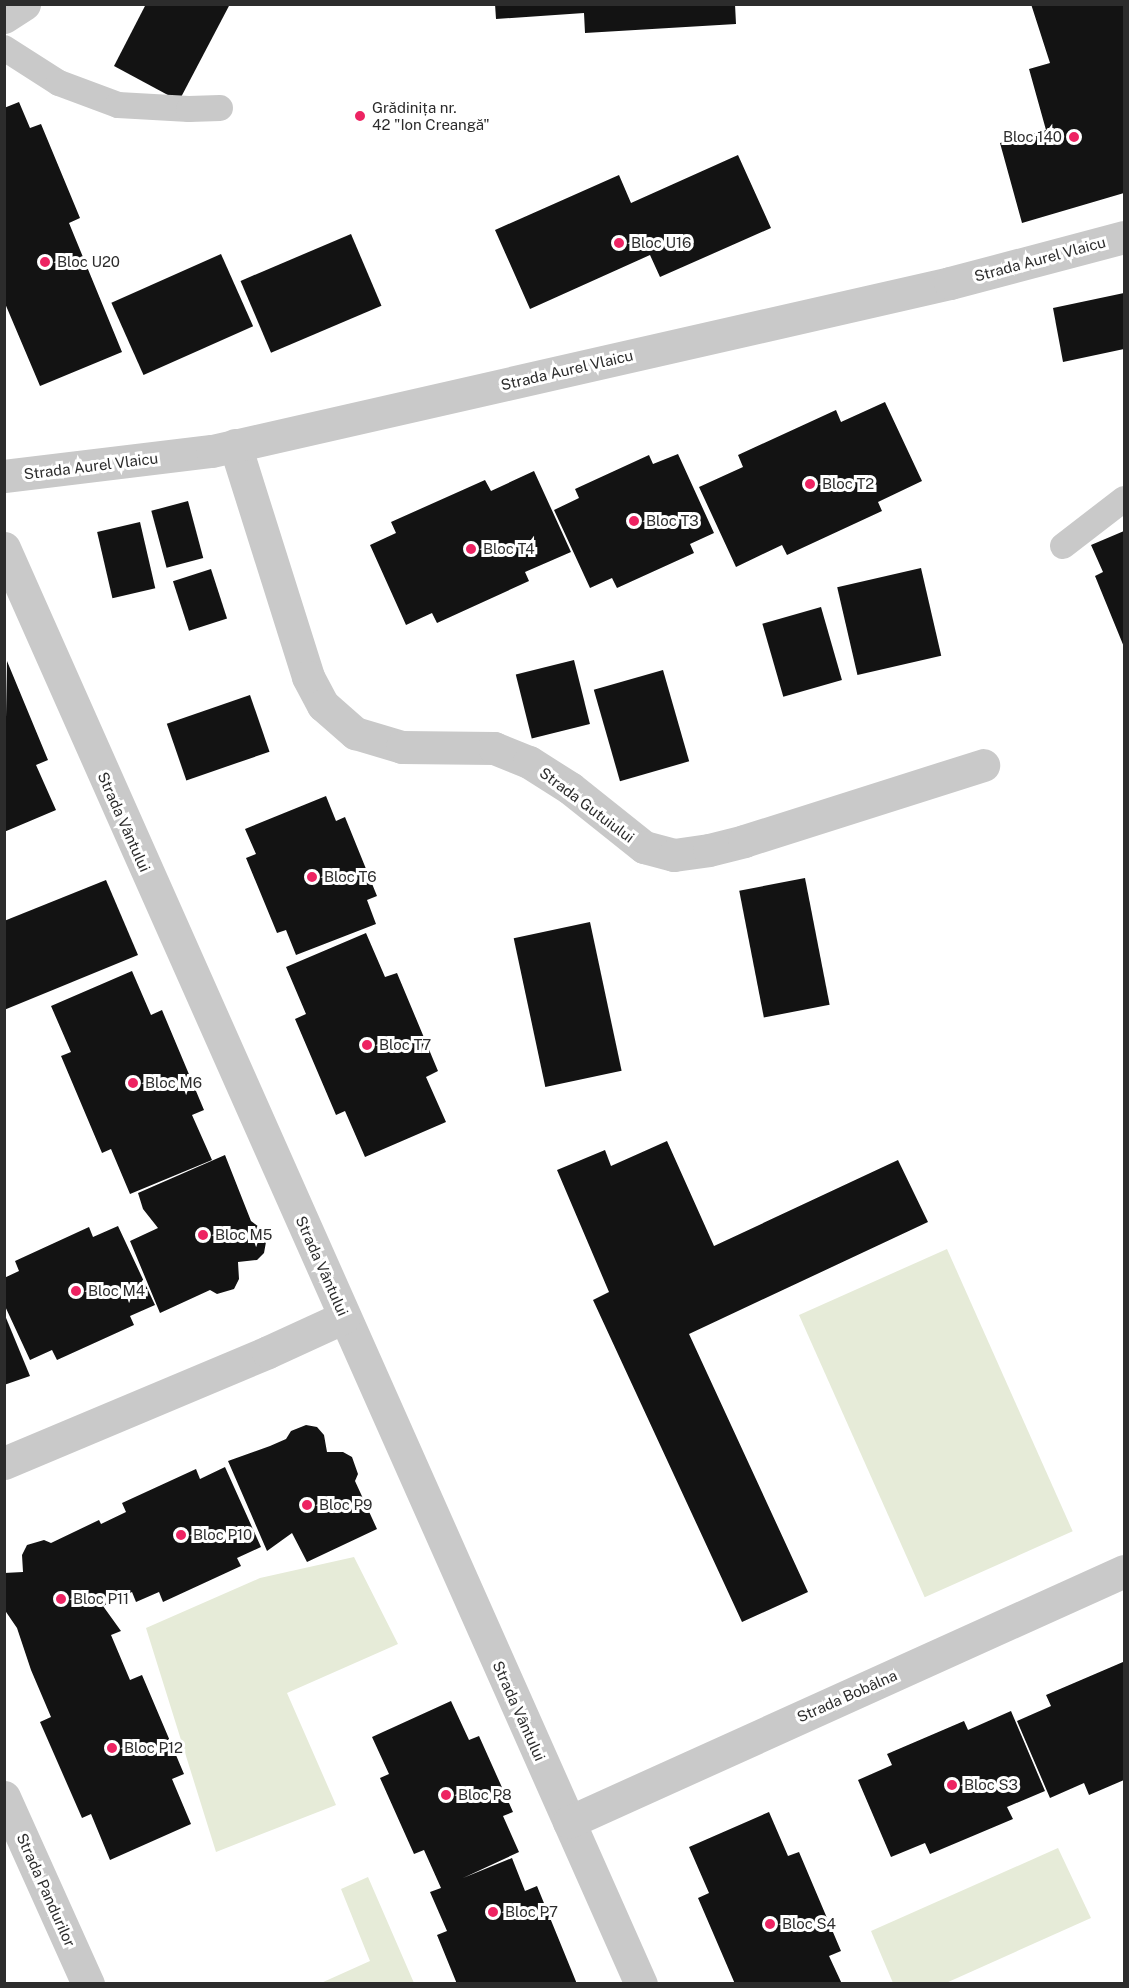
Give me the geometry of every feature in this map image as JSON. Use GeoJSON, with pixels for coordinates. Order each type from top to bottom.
{"type":"FeatureCollection","features":[{"type":"Feature","properties":{"kind":"street"},"geometry":{"type":"LineString","coordinates":[[4,17],[24,4]]}},
{"type":"Feature","properties":{"kind":"street","name":"Strada Aurel Vlaicu"},"geometry":{"type":"LineString","coordinates":[[4,476],[235,446],[881,299],[1125,237]]}},
{"type":"Feature","properties":{"kind":"street","name":"Strada Gutuiului"},"geometry":{"type":"LineString","coordinates":[[235,446],[308,677],[323,705],[355,733],[402,747],[494,748],[529,762],[570,788],[644,847],[674,855],[710,850],[744,841],[983,765]]}},
{"type":"Feature","properties":{"kind":"street","name":"Strada Vântului"},"geometry":{"type":"LineString","coordinates":[[4,549],[641,1983]]}},
{"type":"Feature","properties":{"kind":"street"},"geometry":{"type":"LineString","coordinates":[[4,1463],[268,1352],[344,1317]]}},
{"type":"Feature","properties":{"kind":"street","name":"Strada Bobâlna"},"geometry":{"type":"LineString","coordinates":[[569,1822],[1125,1571]]}},
{"type":"Feature","properties":{"kind":"street","name":"Strada Pandurilor"},"geometry":{"type":"LineString","coordinates":[[4,1797],[88,1983]]}},
{"type":"Feature","properties":{"kind":"lane"},"geometry":{"type":"LineString","coordinates":[[4,48],[59,83],[118,105],[189,109],[220,108]]}},
{"type":"Feature","properties":{"kind":"lane"},"geometry":{"type":"LineString","coordinates":[[1063,546],[1125,499]]}},
{"type":"Feature","properties":{"kind":"green space"},"geometry":{"type":"Polygon","coordinates":[[[947,1249],[1073,1531],[925,1597],[799,1315],[947,1249]]]}},
{"type":"Feature","properties":{"kind":"green space"},"geometry":{"type":"Polygon","coordinates":[[[354,1557],[398,1644],[287,1693],[336,1805],[216,1852],[146,1628],[260,1578],[354,1557]]]}},
{"type":"Feature","properties":{"kind":"green space"},"geometry":{"type":"Polygon","coordinates":[[[1058,1848],[1091,1918],[946,1983],[893,1983],[871,1931],[1058,1848]]]}},
{"type":"Feature","properties":{"kind":"green space"},"geometry":{"type":"Polygon","coordinates":[[[368,1877],[414,1983],[321,1983],[370,1961],[341,1889],[368,1877]]]}},
{"type":"Feature","properties":{"kind":"building"},"geometry":{"type":"Polygon","coordinates":[[[146,4],[230,4],[179,101],[114,66],[146,4]]]}},
{"type":"Feature","properties":{"kind":"building"},"geometry":{"type":"Polygon","coordinates":[[[495,4],[735,4],[736,24],[585,33],[584,13],[496,19],[495,4]]]}},
{"type":"Feature","properties":{"kind":"building","name":"Bloc 140"},"geometry":{"type":"Polygon","coordinates":[[[1031,4],[1124,4],[1124,193],[1022,223],[1000,143],[1046,130],[1029,69],[1050,63],[1031,4]]]}},
{"type":"Feature","properties":{"kind":"building","name":"Bloc U20"},"geometry":{"type":"Polygon","coordinates":[[[19,102],[30,128],[41,124],[80,218],[69,223],[122,352],[40,386],[4,301],[4,108],[19,102]]]}},
{"type":"Feature","properties":{"kind":"building","name":"Bloc U16"},"geometry":{"type":"Polygon","coordinates":[[[738,155],[771,228],[660,277],[650,255],[530,309],[495,230],[619,175],[631,203],[738,155]]]}},
{"type":"Feature","properties":{"kind":"building"},"geometry":{"type":"Polygon","coordinates":[[[351,234],[381,306],[271,353],[241,281],[351,234]]]}},
{"type":"Feature","properties":{"kind":"building"},"geometry":{"type":"Polygon","coordinates":[[[221,254],[253,326],[144,375],[111,303],[221,254]]]}},
{"type":"Feature","properties":{"kind":"building"},"geometry":{"type":"Polygon","coordinates":[[[1124,293],[1124,349],[1063,362],[1053,308],[1124,293]]]}},
{"type":"Feature","properties":{"kind":"building","name":"Bloc T2"},"geometry":{"type":"Polygon","coordinates":[[[885,402],[922,481],[878,502],[882,511],[787,555],[782,545],[736,567],[699,487],[743,467],[738,455],[836,410],[841,422],[885,402]]]}},
{"type":"Feature","properties":{"kind":"building","name":"Bloc T3"},"geometry":{"type":"Polygon","coordinates":[[[678,454],[714,533],[690,544],[694,553],[617,588],[612,578],[590,588],[554,510],[579,498],[575,489],[649,455],[653,464],[678,454]]]}},
{"type":"Feature","properties":{"kind":"building","name":"Bloc T4"},"geometry":{"type":"Polygon","coordinates":[[[534,471],[571,552],[525,572],[529,581],[437,623],[432,613],[406,625],[370,545],[396,533],[391,522],[485,480],[491,491],[534,471]]]}},
{"type":"Feature","properties":{"kind":"building"},"geometry":{"type":"Polygon","coordinates":[[[188,501],[203,558],[167,568],[151,511],[188,501]]]}},
{"type":"Feature","properties":{"kind":"building"},"geometry":{"type":"Polygon","coordinates":[[[140,522],[155,588],[112,598],[97,532],[140,522]]]}},
{"type":"Feature","properties":{"kind":"building"},"geometry":{"type":"Polygon","coordinates":[[[1124,531],[1124,647],[1095,576],[1103,572],[1091,545],[1124,531]]]}},
{"type":"Feature","properties":{"kind":"building"},"geometry":{"type":"Polygon","coordinates":[[[921,568],[941,656],[857,675],[837,587],[921,568]]]}},
{"type":"Feature","properties":{"kind":"building"},"geometry":{"type":"Polygon","coordinates":[[[211,569],[227,618],[189,631],[173,581],[211,569]]]}},
{"type":"Feature","properties":{"kind":"building"},"geometry":{"type":"Polygon","coordinates":[[[821,607],[842,680],[783,697],[762,624],[821,607]]]}},
{"type":"Feature","properties":{"kind":"building"},"geometry":{"type":"Polygon","coordinates":[[[574,660],[590,724],[532,739],[516,675],[574,660]]]}},
{"type":"Feature","properties":{"kind":"building"},"geometry":{"type":"Polygon","coordinates":[[[7,661],[48,760],[36,765],[56,810],[4,832],[7,661]]]}},
{"type":"Feature","properties":{"kind":"building"},"geometry":{"type":"Polygon","coordinates":[[[663,670],[689,761],[620,781],[594,690],[663,670]]]}},
{"type":"Feature","properties":{"kind":"building"},"geometry":{"type":"Polygon","coordinates":[[[250,695],[270,752],[186,780],[167,724],[250,695]]]}},
{"type":"Feature","properties":{"kind":"building","name":"Bloc T6"},"geometry":{"type":"Polygon","coordinates":[[[326,796],[336,821],[345,817],[377,896],[367,900],[376,924],[296,955],[286,930],[277,933],[246,858],[256,854],[245,829],[326,796]]]}},
{"type":"Feature","properties":{"kind":"building"},"geometry":{"type":"Polygon","coordinates":[[[805,878],[830,1005],[764,1017],[739,891],[805,878]]]}},
{"type":"Feature","properties":{"kind":"building"},"geometry":{"type":"Polygon","coordinates":[[[106,880],[138,955],[4,1010],[4,921],[106,880]]]}},
{"type":"Feature","properties":{"kind":"building"},"geometry":{"type":"Polygon","coordinates":[[[590,922],[622,1071],[545,1087],[514,938],[590,922]]]}},
{"type":"Feature","properties":{"kind":"building","name":"Bloc T7"},"geometry":{"type":"Polygon","coordinates":[[[366,933],[385,977],[397,973],[438,1071],[426,1077],[446,1122],[365,1157],[345,1111],[336,1115],[295,1019],[306,1014],[286,967],[366,933]]]}},
{"type":"Feature","properties":{"kind":"building","name":"Bloc M6"},"geometry":{"type":"Polygon","coordinates":[[[132,971],[151,1015],[162,1010],[204,1110],[192,1115],[212,1160],[130,1194],[111,1149],[102,1153],[61,1056],[71,1052],[51,1006],[132,971]]]}},
{"type":"Feature","properties":{"kind":"building"},"geometry":{"type":"Polygon","coordinates":[[[667,1141],[714,1246],[898,1160],[928,1222],[689,1334],[808,1592],[742,1622],[593,1300],[609,1292],[557,1170],[605,1150],[611,1166],[667,1141]]]}},
{"type":"Feature","properties":{"kind":"building","name":"Bloc M5"},"geometry":{"type":"Polygon","coordinates":[[[225,1155],[251,1221],[259,1227],[266,1242],[264,1253],[257,1260],[238,1262],[239,1279],[234,1289],[217,1294],[210,1290],[160,1313],[130,1241],[158,1228],[143,1209],[138,1193],[225,1155]]]}},
{"type":"Feature","properties":{"kind":"building","name":"Bloc M4"},"geometry":{"type":"Polygon","coordinates":[[[118,1226],[155,1305],[130,1316],[134,1325],[57,1360],[52,1350],[30,1360],[4,1304],[4,1278],[19,1271],[15,1261],[89,1227],[93,1237],[118,1226]]]}},
{"type":"Feature","properties":{"kind":"building"},"geometry":{"type":"Polygon","coordinates":[[[4,1313],[30,1376],[4,1385],[4,1313]]]}},
{"type":"Feature","properties":{"kind":"building","name":"Bloc P9"},"geometry":{"type":"Polygon","coordinates":[[[306,1425],[317,1427],[324,1435],[327,1452],[343,1452],[352,1457],[358,1474],[355,1481],[377,1529],[307,1562],[292,1533],[267,1551],[228,1461],[286,1439],[291,1431],[306,1425]]]}},
{"type":"Feature","properties":{"kind":"building"},"geometry":{"type":"Polygon","coordinates":[[[225,1467],[261,1547],[237,1558],[241,1566],[163,1602],[159,1592],[136,1602],[132,1592],[103,1606],[121,1631],[111,1635],[130,1680],[142,1675],[184,1774],[172,1779],[191,1824],[110,1860],[91,1814],[82,1818],[40,1722],[51,1717],[31,1670],[17,1628],[4,1609],[4,1573],[23,1572],[22,1555],[27,1545],[44,1540],[51,1543],[99,1520],[101,1524],[126,1512],[122,1503],[196,1469],[200,1479],[225,1467]]]}},
{"type":"Feature","properties":{"kind":"building"},"geometry":{"type":"Polygon","coordinates":[[[1123,1662],[1124,1780],[1089,1795],[1084,1783],[1050,1798],[1017,1721],[1051,1706],[1046,1695],[1123,1662]]]}},
{"type":"Feature","properties":{"kind":"building"},"geometry":{"type":"Polygon","coordinates":[[[451,1701],[469,1740],[479,1736],[513,1812],[503,1816],[519,1852],[463,1878],[512,1858],[525,1891],[537,1886],[577,1984],[457,1984],[437,1935],[447,1931],[430,1892],[441,1888],[424,1850],[414,1854],[380,1778],[389,1774],[372,1737],[451,1701]]]}},
{"type":"Feature","properties":{"kind":"building","name":"Bloc S3"},"geometry":{"type":"Polygon","coordinates":[[[1011,1711],[1045,1791],[1007,1807],[1013,1819],[930,1854],[925,1843],[891,1857],[858,1780],[892,1765],[887,1754],[964,1721],[968,1730],[1011,1711]]]}},
{"type":"Feature","properties":{"kind":"building","name":"Bloc S4"},"geometry":{"type":"Polygon","coordinates":[[[769,1812],[788,1856],[799,1852],[841,1951],[829,1956],[842,1984],[735,1984],[698,1898],[709,1893],[689,1847],[769,1812]]]}},
{"type":"Feature","properties":{"kind":"place","name":"Grădinița nr. 42 \"Ion Creangă\""},"geometry":{"type":"Point","coordinates":[360,116]}},
{"type":"Feature","properties":{"kind":"place","name":"Bloc 140"},"geometry":{"type":"Point","coordinates":[1074,137]}},
{"type":"Feature","properties":{"kind":"place","name":"Bloc U16"},"geometry":{"type":"Point","coordinates":[619,243]}},
{"type":"Feature","properties":{"kind":"place","name":"Bloc U20"},"geometry":{"type":"Point","coordinates":[45,262]}},
{"type":"Feature","properties":{"kind":"place","name":"Bloc T2"},"geometry":{"type":"Point","coordinates":[810,484]}},
{"type":"Feature","properties":{"kind":"place","name":"Bloc T3"},"geometry":{"type":"Point","coordinates":[634,521]}},
{"type":"Feature","properties":{"kind":"place","name":"Bloc T4"},"geometry":{"type":"Point","coordinates":[471,549]}},
{"type":"Feature","properties":{"kind":"place","name":"Bloc T6"},"geometry":{"type":"Point","coordinates":[312,877]}},
{"type":"Feature","properties":{"kind":"place","name":"Bloc T7"},"geometry":{"type":"Point","coordinates":[367,1045]}},
{"type":"Feature","properties":{"kind":"place","name":"Bloc M6"},"geometry":{"type":"Point","coordinates":[133,1083]}},
{"type":"Feature","properties":{"kind":"place","name":"Bloc M5"},"geometry":{"type":"Point","coordinates":[203,1235]}},
{"type":"Feature","properties":{"kind":"place","name":"Bloc M4"},"geometry":{"type":"Point","coordinates":[76,1291]}},
{"type":"Feature","properties":{"kind":"place","name":"Bloc P9"},"geometry":{"type":"Point","coordinates":[307,1505]}},
{"type":"Feature","properties":{"kind":"place","name":"Bloc P10"},"geometry":{"type":"Point","coordinates":[181,1535]}},
{"type":"Feature","properties":{"kind":"place","name":"Bloc P11"},"geometry":{"type":"Point","coordinates":[61,1599]}},
{"type":"Feature","properties":{"kind":"place","name":"Bloc P12"},"geometry":{"type":"Point","coordinates":[112,1748]}},
{"type":"Feature","properties":{"kind":"place","name":"Bloc S3"},"geometry":{"type":"Point","coordinates":[952,1785]}},
{"type":"Feature","properties":{"kind":"place","name":"Bloc P8"},"geometry":{"type":"Point","coordinates":[446,1795]}},
{"type":"Feature","properties":{"kind":"place","name":"Bloc P7"},"geometry":{"type":"Point","coordinates":[493,1912]}},
{"type":"Feature","properties":{"kind":"place","name":"Bloc S4"},"geometry":{"type":"Point","coordinates":[770,1924]}}]}
